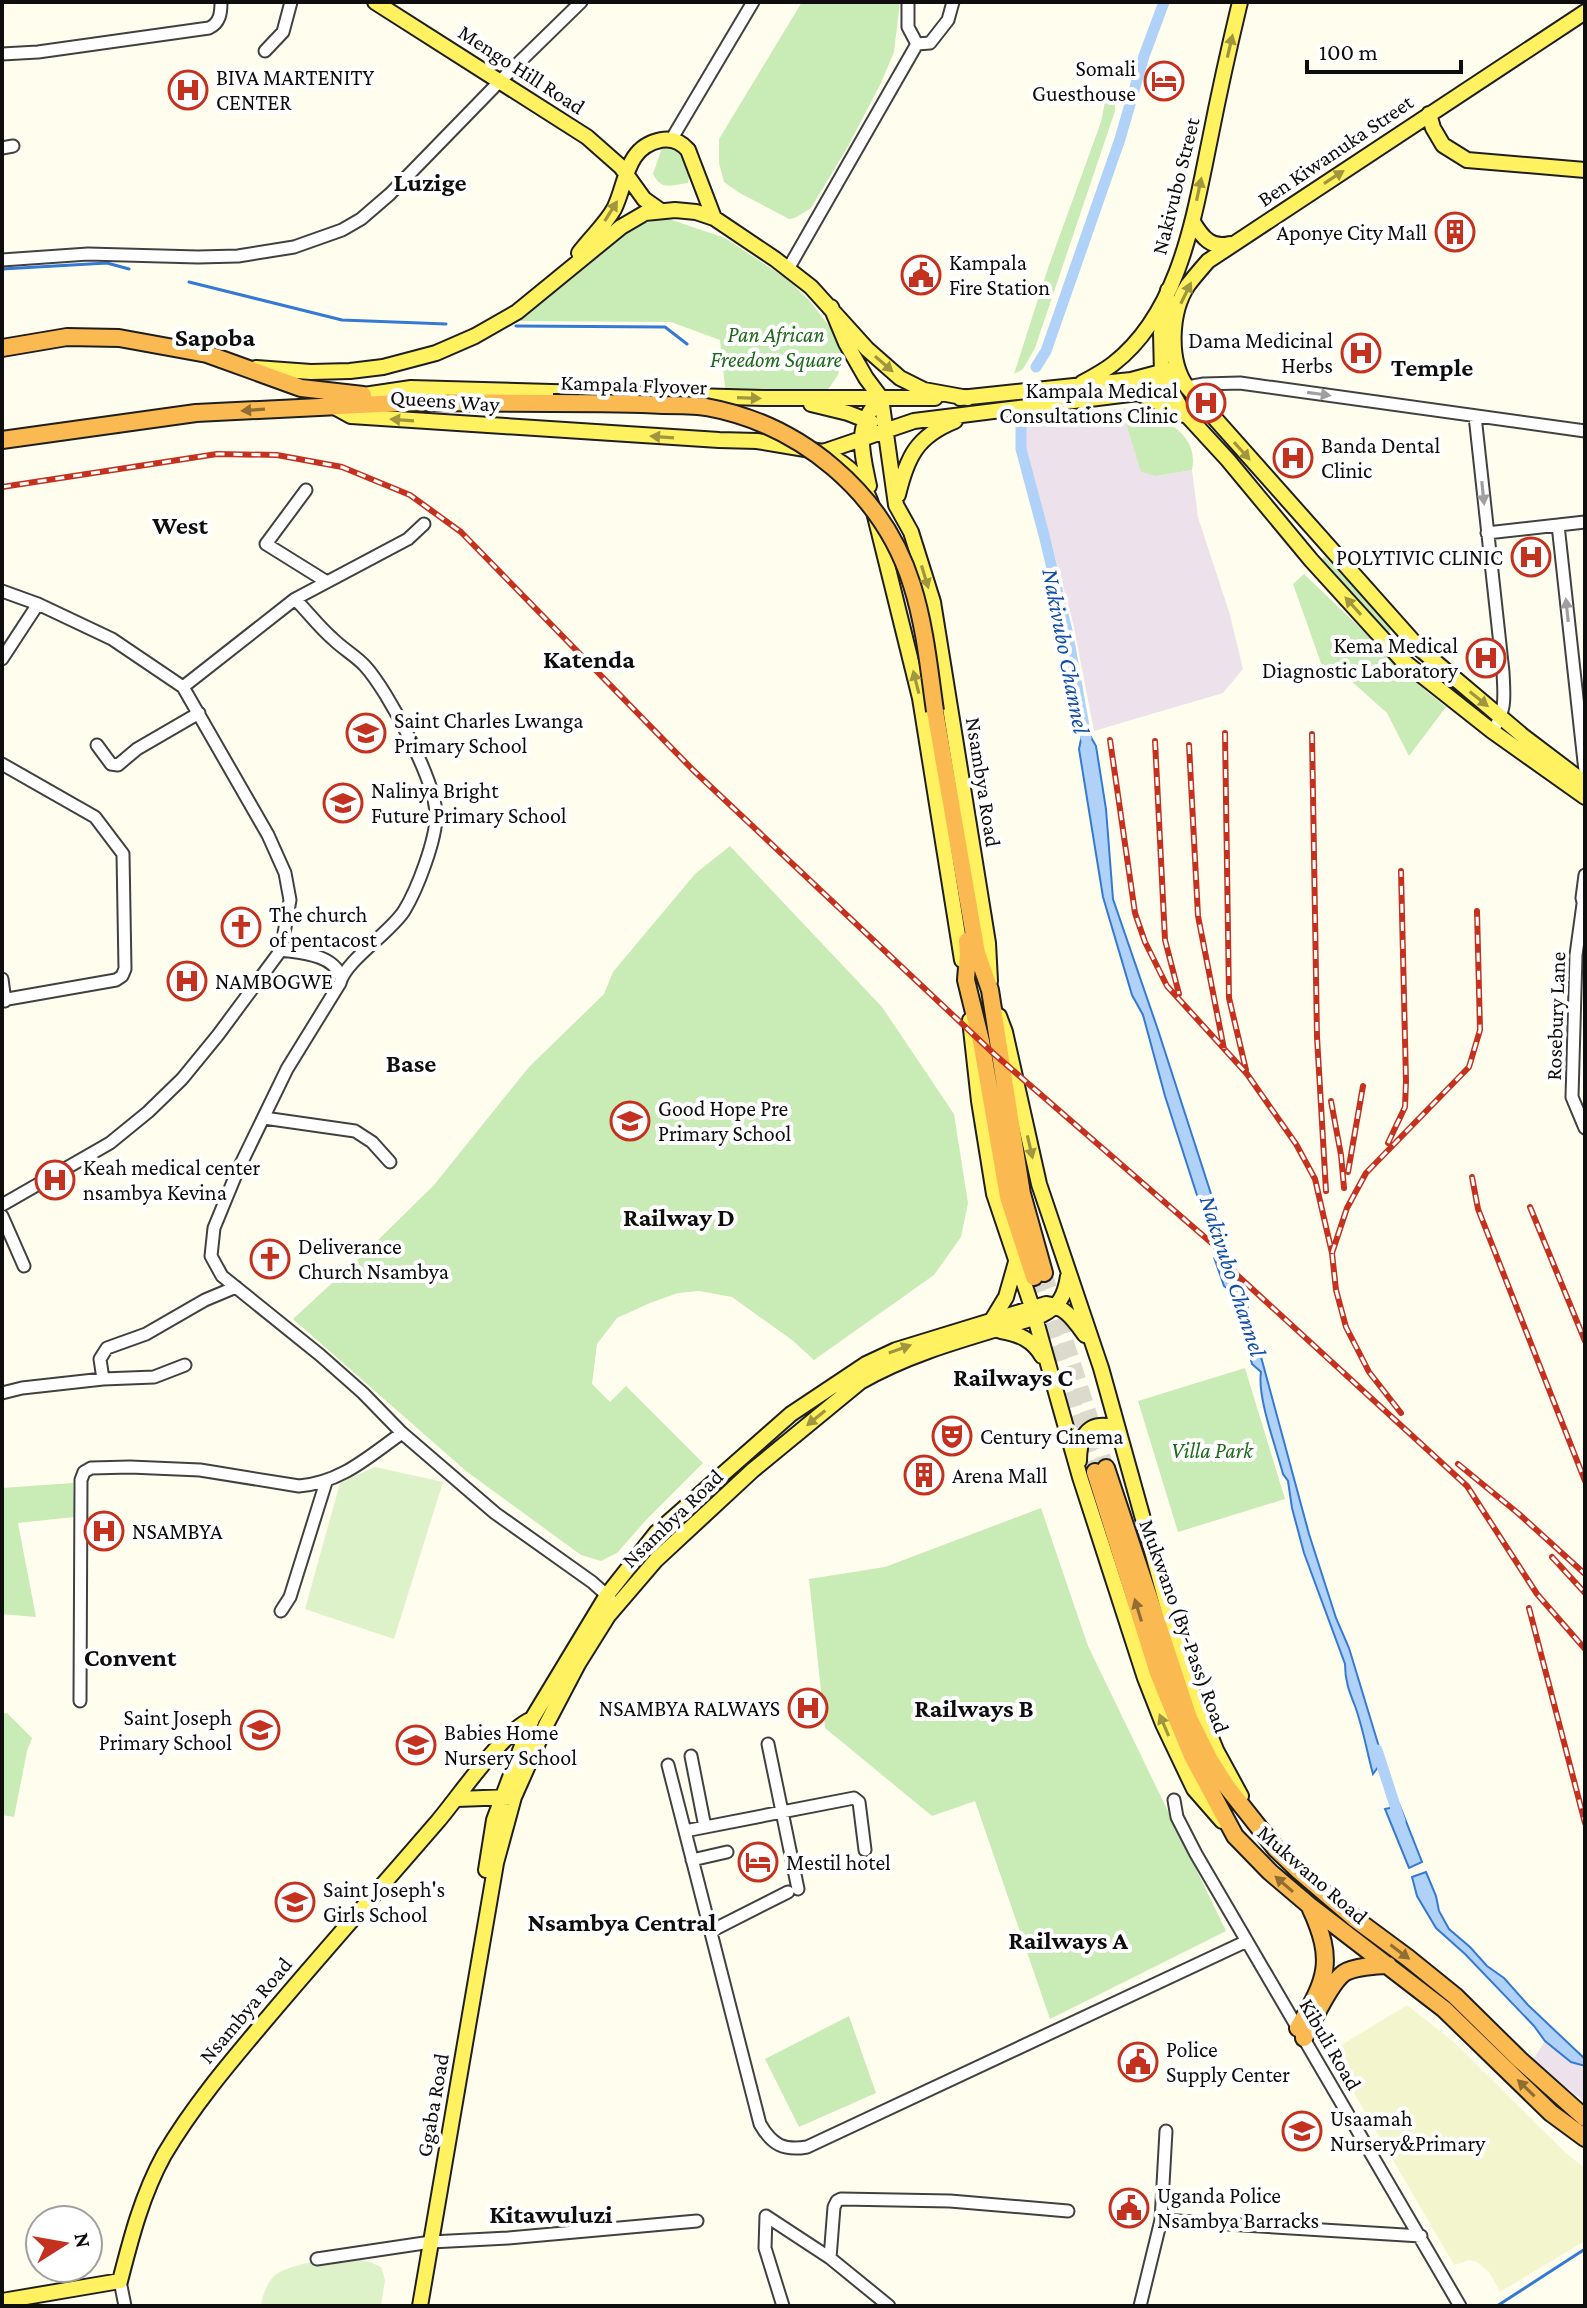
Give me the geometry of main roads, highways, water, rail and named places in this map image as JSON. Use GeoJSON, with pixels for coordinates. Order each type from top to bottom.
{"type":"FeatureCollection","features":[{"type":"Feature","properties":{"kind":"highway"},"geometry":{"type":"LineString","coordinates":[[2,348],[67,337],[119,338],[207,354],[301,388],[420,402]]}},
{"type":"Feature","properties":{"kind":"highway"},"geometry":{"type":"LineString","coordinates":[[331,405],[420,402]]}},
{"type":"Feature","properties":{"kind":"highway","name":"Kampala Flyover"},"geometry":{"type":"LineString","coordinates":[[420,402],[702,406],[766,424],[823,458],[868,503],[902,557],[919,610],[953,820]]}},
{"type":"Feature","properties":{"kind":"highway","name":"Queens Way"},"geometry":{"type":"LineString","coordinates":[[2,440],[196,413],[331,405]]}},
{"type":"Feature","properties":{"kind":"highway"},"geometry":{"type":"LineString","coordinates":[[953,820],[977,953],[990,990],[1022,1194],[1039,1275],[1008,1197],[981,1041],[966,980],[968,954],[954,851],[953,820]]}},
{"type":"Feature","properties":{"kind":"highway","name":"Mukwano (By-Pass) Road"},"geometry":{"type":"LineString","coordinates":[[1094,1472],[1189,1718],[1216,1769],[1255,1822],[1276,1849],[1299,1871],[1455,1996],[1585,2118]]}},
{"type":"Feature","properties":{"kind":"highway","name":"Mukwano Road"},"geometry":{"type":"LineString","coordinates":[[1094,1472],[1158,1673],[1192,1756],[1235,1836],[1270,1872],[1310,1906],[1444,2009],[1551,2113],[1585,2138]]}},
{"type":"Feature","properties":{"kind":"highway"},"geometry":{"type":"LineString","coordinates":[[1310,1906],[1323,1935],[1326,1969],[1301,2033],[1344,1973],[1374,1965],[1388,1965]]}},
{"type":"Feature","properties":{"kind":"main road","name":"Mengo Hill Road"},"geometry":{"type":"LineString","coordinates":[[375,2],[587,137],[626,173],[644,199],[661,211]]}},
{"type":"Feature","properties":{"kind":"main road","name":"Nakivubo Street"},"geometry":{"type":"LineString","coordinates":[[1168,290],[1193,222],[1240,2]]}},
{"type":"Feature","properties":{"kind":"main road","name":"Ben Kiwanuka Street"},"geometry":{"type":"LineString","coordinates":[[1175,379],[1175,322],[1187,287],[1208,261],[1585,12]]}},
{"type":"Feature","properties":{"kind":"main road"},"geometry":{"type":"LineString","coordinates":[[1429,114],[1443,145],[1467,160],[1585,170]]}},
{"type":"Feature","properties":{"kind":"main road"},"geometry":{"type":"LineString","coordinates":[[603,149],[626,151],[671,140],[682,144],[688,150],[714,218]]}},
{"type":"Feature","properties":{"kind":"main road"},"geometry":{"type":"LineString","coordinates":[[565,273],[612,212],[637,153],[651,143]]}},
{"type":"Feature","properties":{"kind":"main road"},"geometry":{"type":"LineString","coordinates":[[242,367],[311,372],[350,371],[418,359],[454,346],[517,312],[612,233],[645,213],[696,212],[714,218],[811,287],[867,349],[900,378],[924,390],[968,398]]}},
{"type":"Feature","properties":{"kind":"main road"},"geometry":{"type":"LineString","coordinates":[[1193,222],[1211,244],[1220,247],[1234,243]]}},
{"type":"Feature","properties":{"kind":"main road"},"geometry":{"type":"LineString","coordinates":[[1168,290],[1161,333],[1190,419]]}},
{"type":"Feature","properties":{"kind":"main road"},"geometry":{"type":"LineString","coordinates":[[1078,385],[1114,364],[1134,345],[1156,314],[1168,290]]}},
{"type":"Feature","properties":{"kind":"main road","name":"Nsambya Road"},"geometry":{"type":"LineString","coordinates":[[831,307],[846,343],[881,398],[896,505],[911,532],[933,602],[988,943],[990,990],[1005,1032],[1039,1184],[1093,1344],[1189,1684],[1216,1750],[1255,1822]]}},
{"type":"Feature","properties":{"kind":"main road"},"geometry":{"type":"LineString","coordinates":[[896,505],[907,463],[926,436],[939,428],[978,412],[1138,393],[1175,379]]}},
{"type":"Feature","properties":{"kind":"main road"},"geometry":{"type":"LineString","coordinates":[[364,395],[411,388],[785,398],[968,398],[1131,380],[1175,379],[1427,655],[1585,783]]}},
{"type":"Feature","properties":{"kind":"main road"},"geometry":{"type":"LineString","coordinates":[[1138,393],[1190,419],[1311,560],[1420,675],[1585,797]]}},
{"type":"Feature","properties":{"kind":"main road"},"geometry":{"type":"LineString","coordinates":[[785,398],[832,408],[865,419],[885,431]]}},
{"type":"Feature","properties":{"kind":"main road"},"geometry":{"type":"LineString","coordinates":[[873,509],[862,438],[868,410],[881,398]]}},
{"type":"Feature","properties":{"kind":"main road","name":"Queens Way"},"geometry":{"type":"LineString","coordinates":[[331,405],[351,416],[757,441],[823,452],[914,421],[978,412]]}},
{"type":"Feature","properties":{"kind":"main road"},"geometry":{"type":"LineString","coordinates":[[823,452],[857,474],[869,494],[873,509],[924,719],[966,980],[979,1101],[994,1194],[1050,1369]]}},
{"type":"Feature","properties":{"kind":"main road"},"geometry":{"type":"LineString","coordinates":[[1311,560],[1325,544]]}},
{"type":"Feature","properties":{"kind":"main road"},"geometry":{"type":"LineString","coordinates":[[1390,646],[1405,632]]}},
{"type":"Feature","properties":{"kind":"main road"},"geometry":{"type":"LineString","coordinates":[[1016,1262],[994,1325],[1028,1340],[1039,1350],[1094,1472]]}},
{"type":"Feature","properties":{"kind":"main road"},"geometry":{"type":"LineString","coordinates":[[1068,1274],[1066,1291],[1058,1306],[1072,1317],[1093,1344]]}},
{"type":"Feature","properties":{"kind":"main road","name":"Nsambya Road"},"geometry":{"type":"LineString","coordinates":[[508,1796],[612,1600],[742,1480],[860,1382],[878,1372],[994,1325],[1058,1306]]}},
{"type":"Feature","properties":{"kind":"main road"},"geometry":{"type":"LineString","coordinates":[[1094,1472],[1079,1452],[1081,1440],[1087,1431],[1098,1425],[1108,1426],[1116,1433],[1125,1451]]}},
{"type":"Feature","properties":{"kind":"main road"},"geometry":{"type":"LineString","coordinates":[[457,1799],[508,1796],[532,1719],[612,1600]]}},
{"type":"Feature","properties":{"kind":"main road","name":"Nsambya Road"},"geometry":{"type":"LineString","coordinates":[[2,2301],[120,2281],[136,2220],[153,2178],[203,2095],[457,1799],[508,1735],[532,1719]]}},
{"type":"Feature","properties":{"kind":"main road","name":"Ggaba Road"},"geometry":{"type":"LineString","coordinates":[[420,2306],[508,1796]]}},
{"type":"Feature","properties":{"kind":"water"},"geometry":{"type":"Polygon","coordinates":[[[1084,725],[1096,746],[1106,809],[1113,899],[1234,1265],[1214,1248],[1165,1096],[1143,1015],[1132,995],[1103,897],[1079,749],[1084,725]]]}},
{"type":"Feature","properties":{"kind":"water"},"geometry":{"type":"Polygon","coordinates":[[[1215,1260],[1241,1283],[1309,1534],[1349,1648],[1383,1760],[1373,1774],[1348,1686],[1345,1664],[1304,1553],[1288,1481],[1283,1474],[1264,1408],[1261,1372],[1252,1364],[1234,1294],[1224,1286],[1215,1260]]]}},
{"type":"Feature","properties":{"kind":"water"},"geometry":{"type":"Polygon","coordinates":[[[1400,1806],[1422,1862],[1409,1868],[1385,1809],[1400,1806]]]}},
{"type":"Feature","properties":{"kind":"water"},"geometry":{"type":"Polygon","coordinates":[[[1426,1872],[1439,1911],[1449,1929],[1504,1978],[1585,2059],[1585,2066],[1571,2062],[1545,2041],[1465,1954],[1436,1928],[1417,1896],[1412,1877],[1426,1872]]]}},
{"type":"Feature","properties":{"kind":"waterway","name":"Nakivubo Channel"},"geometry":{"type":"LineString","coordinates":[[1036,367],[1046,351],[1164,2]]}},
{"type":"Feature","properties":{"kind":"waterway"},"geometry":{"type":"LineString","coordinates":[[2,269],[107,263],[129,269]]}},
{"type":"Feature","properties":{"kind":"waterway"},"geometry":{"type":"LineString","coordinates":[[189,282],[342,320],[446,324]]}},
{"type":"Feature","properties":{"kind":"waterway"},"geometry":{"type":"LineString","coordinates":[[516,326],[665,327],[687,344]]}},
{"type":"Feature","properties":{"kind":"waterway","name":"Nakivubo Channel"},"geometry":{"type":"LineString","coordinates":[[1021,423],[1021,449],[1068,635],[1086,738]]}},
{"type":"Feature","properties":{"kind":"waterway","name":"Nakivubo Channel"},"geometry":{"type":"LineString","coordinates":[[1229,1260],[1235,1279]]}},
{"type":"Feature","properties":{"kind":"waterway","name":"Nakivubo Channel"},"geometry":{"type":"LineString","coordinates":[[1377,1750],[1400,1821]]}},
{"type":"Feature","properties":{"kind":"waterway"},"geometry":{"type":"LineString","coordinates":[[1497,2306],[1585,2249]]}},
{"type":"Feature","properties":{"kind":"tunnel"},"geometry":{"type":"LineString","coordinates":[[1044,1273],[1106,1468]]}},
{"type":"Feature","properties":{"kind":"tunnel"},"geometry":{"type":"LineString","coordinates":[[1034,1277],[1095,1472]]}},
{"type":"Feature","properties":{"kind":"railway"},"geometry":{"type":"LineString","coordinates":[[2,487],[217,454],[277,455],[342,467],[410,495],[461,532],[693,770],[993,1053],[1215,1246],[1237,1275],[1467,1486],[1537,1594],[1585,1649]]}},
{"type":"Feature","properties":{"kind":"railway"},"geometry":{"type":"LineString","coordinates":[[1225,733],[1229,998],[1246,1070]]}},
{"type":"Feature","properties":{"kind":"railway"},"geometry":{"type":"LineString","coordinates":[[1312,734],[1317,1037],[1326,1191]]}},
{"type":"Feature","properties":{"kind":"railway"},"geometry":{"type":"LineString","coordinates":[[1110,740],[1135,913],[1145,942],[1167,986],[1247,1074],[1296,1144],[1315,1179],[1346,1327],[1369,1372],[1401,1413]]}},
{"type":"Feature","properties":{"kind":"railway"},"geometry":{"type":"LineString","coordinates":[[1155,741],[1165,940],[1179,994]]}},
{"type":"Feature","properties":{"kind":"railway"},"geometry":{"type":"LineString","coordinates":[[1189,745],[1198,916],[1224,1049]]}},
{"type":"Feature","properties":{"kind":"railway"},"geometry":{"type":"LineString","coordinates":[[1388,1143],[1405,1107],[1401,871]]}},
{"type":"Feature","properties":{"kind":"railway"},"geometry":{"type":"LineString","coordinates":[[1332,1253],[1347,1208],[1366,1173],[1469,1067],[1480,1030],[1477,911]]}},
{"type":"Feature","properties":{"kind":"railway"},"geometry":{"type":"LineString","coordinates":[[1348,1172],[1363,1086]]}},
{"type":"Feature","properties":{"kind":"railway"},"geometry":{"type":"LineString","coordinates":[[1331,1101],[1344,1188]]}},
{"type":"Feature","properties":{"kind":"railway"},"geometry":{"type":"LineString","coordinates":[[1472,1177],[1478,1209],[1585,1481]]}},
{"type":"Feature","properties":{"kind":"railway"},"geometry":{"type":"LineString","coordinates":[[1530,1207],[1585,1341]]}},
{"type":"Feature","properties":{"kind":"railway"},"geometry":{"type":"LineString","coordinates":[[1458,1464],[1585,1574]]}},
{"type":"Feature","properties":{"kind":"railway"},"geometry":{"type":"LineString","coordinates":[[1552,1557],[1585,1593]]}},
{"type":"Feature","properties":{"kind":"railway"},"geometry":{"type":"LineString","coordinates":[[1529,1608],[1585,1823]]}},
{"type":"Feature","properties":{"kind":"place","name":"Somali Guesthouse"},"geometry":{"type":"Point","coordinates":[1164,81]}},
{"type":"Feature","properties":{"kind":"place","name":"BIVA MARTENITY CENTER"},"geometry":{"type":"Point","coordinates":[188,90]}},
{"type":"Feature","properties":{"kind":"place","name":"Aponye City Mall"},"geometry":{"type":"Point","coordinates":[1455,232]}},
{"type":"Feature","properties":{"kind":"place","name":"Kampala Fire Station"},"geometry":{"type":"Point","coordinates":[921,275]}},
{"type":"Feature","properties":{"kind":"place","name":"Dama Medicinal Herbs"},"geometry":{"type":"Point","coordinates":[1361,353]}},
{"type":"Feature","properties":{"kind":"place","name":"Kampala Medical Consultations Clinic"},"geometry":{"type":"Point","coordinates":[1206,403]}},
{"type":"Feature","properties":{"kind":"place","name":"Banda Dental Clinic"},"geometry":{"type":"Point","coordinates":[1293,458]}},
{"type":"Feature","properties":{"kind":"place","name":"POLYTIVIC CLINIC"},"geometry":{"type":"Point","coordinates":[1531,557]}},
{"type":"Feature","properties":{"kind":"place","name":"Kema Medical Diagnostic Laboratory"},"geometry":{"type":"Point","coordinates":[1486,658]}},
{"type":"Feature","properties":{"kind":"place","name":"Saint Charles Lwanga Primary School"},"geometry":{"type":"Point","coordinates":[366,733]}},
{"type":"Feature","properties":{"kind":"place","name":"Nalinya Bright Future Primary School"},"geometry":{"type":"Point","coordinates":[343,803]}},
{"type":"Feature","properties":{"kind":"place","name":"The church of pentacost"},"geometry":{"type":"Point","coordinates":[241,927]}},
{"type":"Feature","properties":{"kind":"place","name":"NAMBOGWE"},"geometry":{"type":"Point","coordinates":[187,981]}},
{"type":"Feature","properties":{"kind":"place","name":"Good Hope Pre Primary School"},"geometry":{"type":"Point","coordinates":[630,1121]}},
{"type":"Feature","properties":{"kind":"place","name":"Keah medical center nsambya Kevina"},"geometry":{"type":"Point","coordinates":[55,1180]}},
{"type":"Feature","properties":{"kind":"place","name":"Deliverance Church Nsambya"},"geometry":{"type":"Point","coordinates":[270,1259]}},
{"type":"Feature","properties":{"kind":"place","name":"Century Cinema"},"geometry":{"type":"Point","coordinates":[952,1436]}},
{"type":"Feature","properties":{"kind":"place","name":"Arena Mall"},"geometry":{"type":"Point","coordinates":[924,1475]}},
{"type":"Feature","properties":{"kind":"place","name":"NSAMBYA"},"geometry":{"type":"Point","coordinates":[104,1531]}},
{"type":"Feature","properties":{"kind":"place","name":"NSAMBYA RALWAYS"},"geometry":{"type":"Point","coordinates":[808,1708]}},
{"type":"Feature","properties":{"kind":"place","name":"Saint Joseph Primary School"},"geometry":{"type":"Point","coordinates":[260,1730]}},
{"type":"Feature","properties":{"kind":"place","name":"Babies Home Nursery School"},"geometry":{"type":"Point","coordinates":[416,1745]}},
{"type":"Feature","properties":{"kind":"place","name":"Mestil hotel"},"geometry":{"type":"Point","coordinates":[758,1862]}},
{"type":"Feature","properties":{"kind":"place","name":"Saint Joseph's Girls School"},"geometry":{"type":"Point","coordinates":[295,1902]}},
{"type":"Feature","properties":{"kind":"place","name":"Police Supply Center"},"geometry":{"type":"Point","coordinates":[1138,2062]}},
{"type":"Feature","properties":{"kind":"place","name":"Usaamah Nursery&Primary"},"geometry":{"type":"Point","coordinates":[1302,2131]}},
{"type":"Feature","properties":{"kind":"place","name":"Uganda Police Nsambya Barracks"},"geometry":{"type":"Point","coordinates":[1129,2208]}},
{"type":"Feature","properties":{"kind":"district","name":"Luzige"},"geometry":{"type":"Point","coordinates":[430,182]}},
{"type":"Feature","properties":{"kind":"district","name":"Sapoba"},"geometry":{"type":"Point","coordinates":[215,337]}},
{"type":"Feature","properties":{"kind":"district","name":"Temple"},"geometry":{"type":"Point","coordinates":[1432,367]}},
{"type":"Feature","properties":{"kind":"district","name":"West"},"geometry":{"type":"Point","coordinates":[180,525]}},
{"type":"Feature","properties":{"kind":"district","name":"Katenda"},"geometry":{"type":"Point","coordinates":[589,659]}},
{"type":"Feature","properties":{"kind":"district","name":"Base"},"geometry":{"type":"Point","coordinates":[411,1063]}},
{"type":"Feature","properties":{"kind":"district","name":"Railway D"},"geometry":{"type":"Point","coordinates":[679,1217]}},
{"type":"Feature","properties":{"kind":"district","name":"Railways C"},"geometry":{"type":"Point","coordinates":[1013,1377]}},
{"type":"Feature","properties":{"kind":"district","name":"Convent"},"geometry":{"type":"Point","coordinates":[130,1657]}},
{"type":"Feature","properties":{"kind":"district","name":"Railways B"},"geometry":{"type":"Point","coordinates":[974,1708]}},
{"type":"Feature","properties":{"kind":"district","name":"Nsambya Central"},"geometry":{"type":"Point","coordinates":[622,1922]}},
{"type":"Feature","properties":{"kind":"district","name":"Railways A"},"geometry":{"type":"Point","coordinates":[1068,1940]}},
{"type":"Feature","properties":{"kind":"district","name":"Kitawuluzi"},"geometry":{"type":"Point","coordinates":[551,2214]}},
{"type":"Feature","properties":{"kind":"park label","name":"Pan African Freedom Square"},"geometry":{"type":"Point","coordinates":[776,346]}},
{"type":"Feature","properties":{"kind":"park label","name":"Villa Park"},"geometry":{"type":"Point","coordinates":[1212,1450]}}]}
